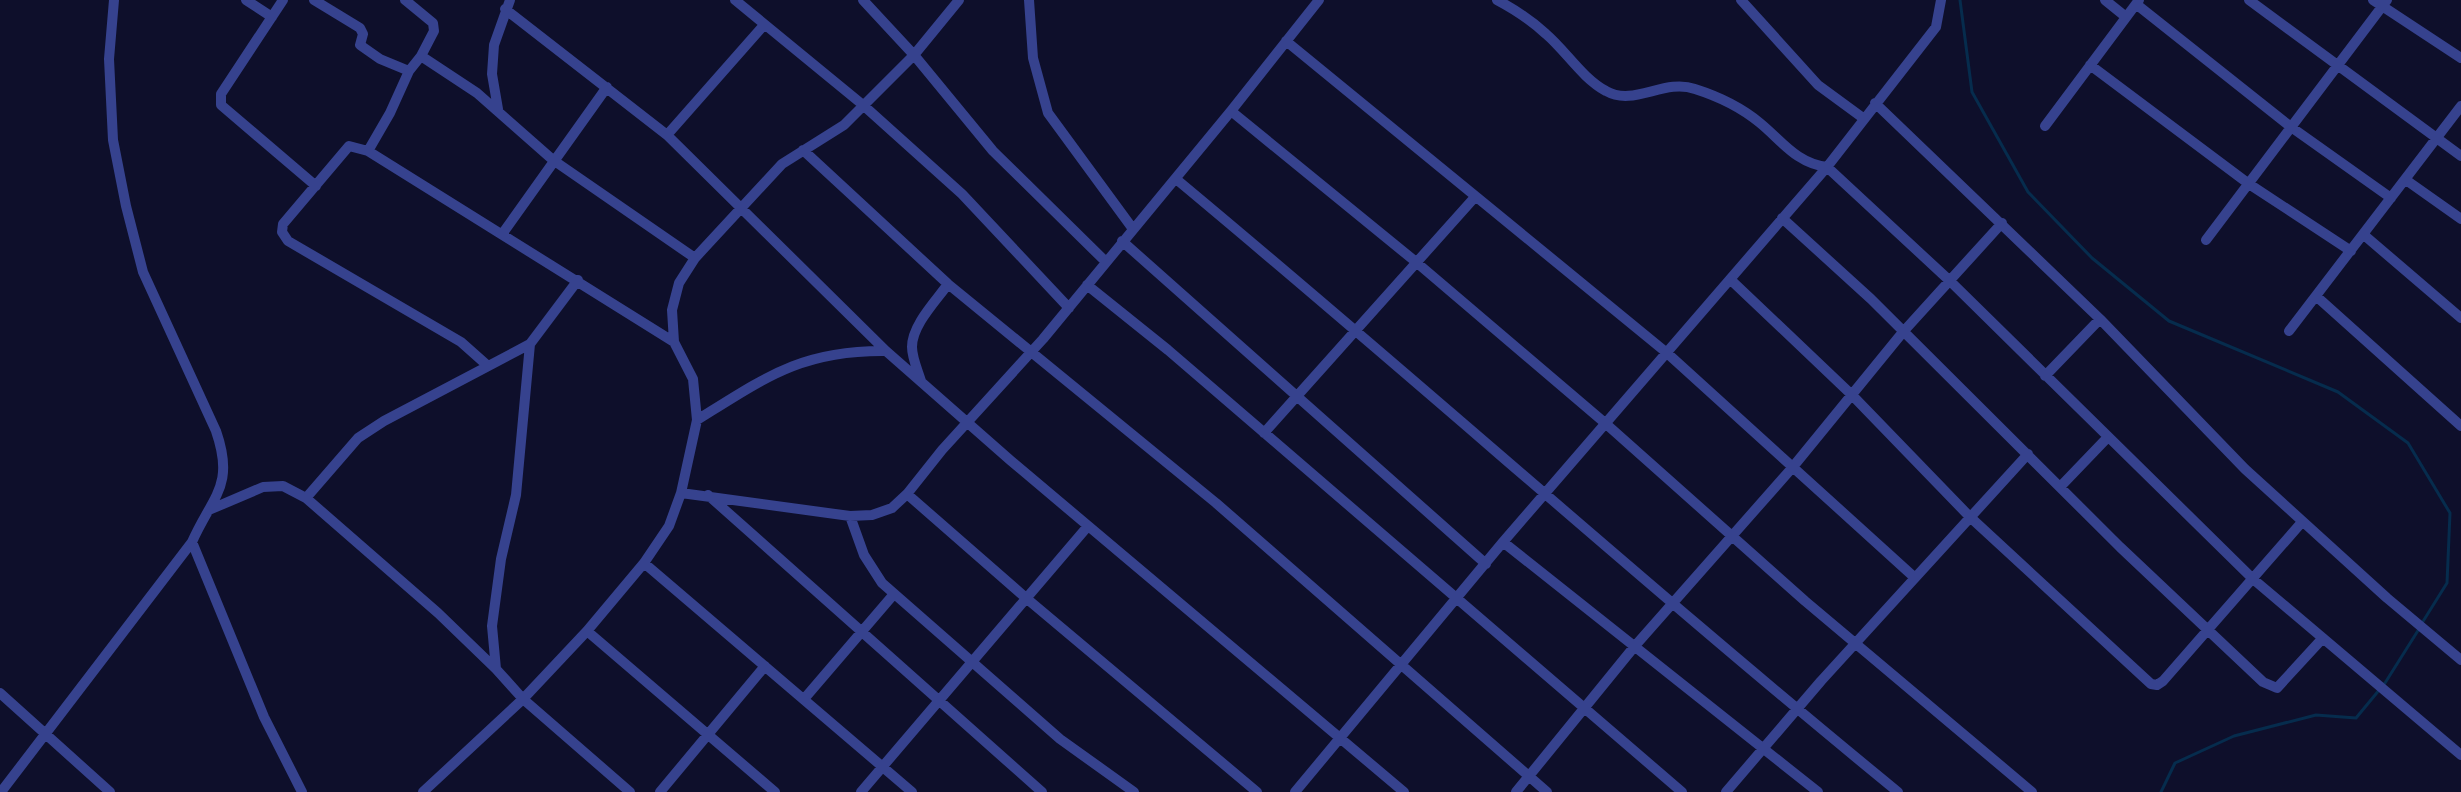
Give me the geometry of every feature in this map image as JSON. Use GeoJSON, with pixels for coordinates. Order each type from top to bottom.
{"type":"FeatureCollection","features":[{"type":"Feature","properties":{"kind":"street"},"geometry":{"type":"LineString","coordinates":[[1,792],[192,542],[224,477],[224,455],[216,430],[143,272],[113,140],[109,59],[114,0]]}},
{"type":"Feature","properties":{"kind":"street"},"geometry":{"type":"LineString","coordinates":[[246,0],[272,17]]}},
{"type":"Feature","properties":{"kind":"street"},"geometry":{"type":"LineString","coordinates":[[283,0],[221,94],[221,105],[316,186]]}},
{"type":"Feature","properties":{"kind":"street"},"geometry":{"type":"LineString","coordinates":[[314,0],[360,28],[363,34],[360,45],[372,55],[409,71]]}},
{"type":"Feature","properties":{"kind":"street"},"geometry":{"type":"LineString","coordinates":[[368,151],[390,113],[409,71],[421,56],[435,27],[405,0]]}},
{"type":"Feature","properties":{"kind":"street"},"geometry":{"type":"LineString","coordinates":[[735,0],[863,105],[962,194],[1069,308]]}},
{"type":"Feature","properties":{"kind":"street"},"geometry":{"type":"LineString","coordinates":[[863,0],[914,54],[993,151],[1105,261]]}},
{"type":"Feature","properties":{"kind":"street"},"geometry":{"type":"LineString","coordinates":[[1029,0],[1033,58],[1048,113],[1133,229]]}},
{"type":"Feature","properties":{"kind":"street"},"geometry":{"type":"LineString","coordinates":[[681,493],[850,516],[872,515],[892,508],[908,494],[1069,308],[1319,0]]}},
{"type":"Feature","properties":{"kind":"street"},"geometry":{"type":"LineString","coordinates":[[1497,0],[1546,33],[1604,90],[1631,97],[1651,89],[1692,88],[1721,99],[1759,122],[1800,158],[1812,165],[1827,167],[1950,281],[2253,579],[2461,755]]}},
{"type":"Feature","properties":{"kind":"street"},"geometry":{"type":"LineString","coordinates":[[1741,0],[1818,85],[1863,118]]}},
{"type":"Feature","properties":{"kind":"street"},"geometry":{"type":"LineString","coordinates":[[1295,792],[1338,737],[1503,542],[1827,167],[1935,27],[1941,0]]}},
{"type":"Feature","properties":{"kind":"street"},"geometry":{"type":"LineString","coordinates":[[2105,0],[2126,17]]}},
{"type":"Feature","properties":{"kind":"street"},"geometry":{"type":"LineString","coordinates":[[2249,0],[2461,156]]}},
{"type":"Feature","properties":{"kind":"street"},"geometry":{"type":"LineString","coordinates":[[423,792],[522,699],[587,631],[644,563],[669,526],[681,493],[697,420],[693,380],[674,342],[672,310],[680,283],[695,258],[782,164],[844,125],[914,54],[957,1]]}},
{"type":"Feature","properties":{"kind":"street"},"geometry":{"type":"LineString","coordinates":[[2044,126],[2138,2],[2291,127],[2391,198]]}},
{"type":"Feature","properties":{"kind":"street"},"geometry":{"type":"LineString","coordinates":[[2206,240],[2337,66],[2381,2],[2461,58]]}},
{"type":"Feature","properties":{"kind":"street"},"geometry":{"type":"LineString","coordinates":[[498,109],[492,74],[494,45],[507,4],[667,135],[741,207],[762,232],[886,351],[1088,526],[1404,792]]}},
{"type":"Feature","properties":{"kind":"street"},"geometry":{"type":"LineString","coordinates":[[667,135],[764,25]]}},
{"type":"Feature","properties":{"kind":"street"},"geometry":{"type":"LineString","coordinates":[[1286,41],[1667,353],[1914,577]]}},
{"type":"Feature","properties":{"kind":"street"},"geometry":{"type":"LineString","coordinates":[[421,56],[498,109],[553,160],[695,258]]}},
{"type":"Feature","properties":{"kind":"street"},"geometry":{"type":"LineString","coordinates":[[2090,65],[2249,184],[2351,251]]}},
{"type":"Feature","properties":{"kind":"street"},"geometry":{"type":"LineString","coordinates":[[503,233],[607,87]]}},
{"type":"Feature","properties":{"kind":"street"},"geometry":{"type":"LineString","coordinates":[[1875,103],[2100,319],[2245,469],[2302,522],[2461,660]]}},
{"type":"Feature","properties":{"kind":"street"},"geometry":{"type":"LineString","coordinates":[[2289,331],[2461,106]]}},
{"type":"Feature","properties":{"kind":"street"},"geometry":{"type":"LineString","coordinates":[[1231,111],[1416,262],[1605,423],[1855,643],[2032,792]]}},
{"type":"Feature","properties":{"kind":"street"},"geometry":{"type":"LineString","coordinates":[[488,366],[461,342],[288,241],[282,232],[283,224],[349,147],[368,151],[503,233],[674,342]]}},
{"type":"Feature","properties":{"kind":"street"},"geometry":{"type":"LineString","coordinates":[[803,150],[948,284],[1216,503],[1547,792]]}},
{"type":"Feature","properties":{"kind":"street"},"geometry":{"type":"LineString","coordinates":[[1176,179],[1356,329],[1673,604],[1898,792]]}},
{"type":"Feature","properties":{"kind":"street"},"geometry":{"type":"LineString","coordinates":[[2406,180],[2461,219]]}},
{"type":"Feature","properties":{"kind":"street"},"geometry":{"type":"LineString","coordinates":[[1264,433],[1474,196]]}},
{"type":"Feature","properties":{"kind":"street"},"geometry":{"type":"LineString","coordinates":[[1782,218],[1847,276],[2120,547],[2271,688],[2277,688],[2322,639]]}},
{"type":"Feature","properties":{"kind":"street"},"geometry":{"type":"LineString","coordinates":[[1516,792],[1634,647],[1792,468],[1903,332],[2002,223]]}},
{"type":"Feature","properties":{"kind":"street"},"geometry":{"type":"LineString","coordinates":[[2364,235],[2461,318]]}},
{"type":"Feature","properties":{"kind":"street"},"geometry":{"type":"LineString","coordinates":[[1122,241],[1486,564]]}},
{"type":"Feature","properties":{"kind":"street"},"geometry":{"type":"LineString","coordinates":[[306,498],[357,438],[384,421],[530,344],[578,280]]}},
{"type":"Feature","properties":{"kind":"street"},"geometry":{"type":"LineString","coordinates":[[1731,280],[1851,394],[1970,517],[2151,684],[2157,685],[2163,681],[2302,522]]}},
{"type":"Feature","properties":{"kind":"street"},"geometry":{"type":"LineString","coordinates":[[921,381],[912,347],[915,336],[925,316],[948,284]]}},
{"type":"Feature","properties":{"kind":"street"},"geometry":{"type":"LineString","coordinates":[[1087,285],[1264,433],[1682,792]]}},
{"type":"Feature","properties":{"kind":"street"},"geometry":{"type":"LineString","coordinates":[[2316,296],[2461,426]]}},
{"type":"Feature","properties":{"kind":"street"},"geometry":{"type":"LineString","coordinates":[[2046,376],[2100,319]]}},
{"type":"Feature","properties":{"kind":"street"},"geometry":{"type":"LineString","coordinates":[[496,669],[492,626],[501,559],[516,495],[530,344]]}},
{"type":"Feature","properties":{"kind":"street"},"geometry":{"type":"LineString","coordinates":[[697,420],[780,370],[802,361],[854,351],[886,351]]}},
{"type":"Feature","properties":{"kind":"street"},"geometry":{"type":"LineString","coordinates":[[2060,487],[2108,437]]}},
{"type":"Feature","properties":{"kind":"street"},"geometry":{"type":"LineString","coordinates":[[1726,792],[1855,643],[2028,454]]}},
{"type":"Feature","properties":{"kind":"street"},"geometry":{"type":"LineString","coordinates":[[209,511],[263,488],[283,486],[306,498],[438,613],[496,669],[522,699],[630,792]]}},
{"type":"Feature","properties":{"kind":"street"},"geometry":{"type":"LineString","coordinates":[[908,494],[1026,598],[1257,792]]}},
{"type":"Feature","properties":{"kind":"street"},"geometry":{"type":"LineString","coordinates":[[708,495],[1042,792]]}},
{"type":"Feature","properties":{"kind":"street"},"geometry":{"type":"LineString","coordinates":[[850,516],[864,555],[882,583],[1060,739],[1108,777],[1134,792]]}},
{"type":"Feature","properties":{"kind":"street"},"geometry":{"type":"LineString","coordinates":[[861,792],[1088,526]]}},
{"type":"Feature","properties":{"kind":"street"},"geometry":{"type":"LineString","coordinates":[[192,542],[264,717],[302,792]]}},
{"type":"Feature","properties":{"kind":"street"},"geometry":{"type":"LineString","coordinates":[[1503,542],[1818,792]]}},
{"type":"Feature","properties":{"kind":"street"},"geometry":{"type":"LineString","coordinates":[[644,563],[912,792]]}},
{"type":"Feature","properties":{"kind":"street"},"geometry":{"type":"LineString","coordinates":[[804,699],[894,594]]}},
{"type":"Feature","properties":{"kind":"street"},"geometry":{"type":"LineString","coordinates":[[587,631],[775,792]]}},
{"type":"Feature","properties":{"kind":"street"},"geometry":{"type":"LineString","coordinates":[[660,792],[765,666]]}},
{"type":"Feature","properties":{"kind":"street"},"geometry":{"type":"LineString","coordinates":[[0,693],[110,792]]}},
{"type":"Feature","properties":{"kind":"waterway"},"geometry":{"type":"LineString","coordinates":[[1960,0],[1972,92],[2028,192],[2092,258],[2169,321],[2338,392],[2408,443],[2450,513],[2447,583],[2422,623]]}},
{"type":"Feature","properties":{"kind":"waterway"},"geometry":{"type":"LineString","coordinates":[[2161,792],[2175,763],[2234,736],[2316,715],[2356,718],[2385,683],[2419,629]]}}]}
